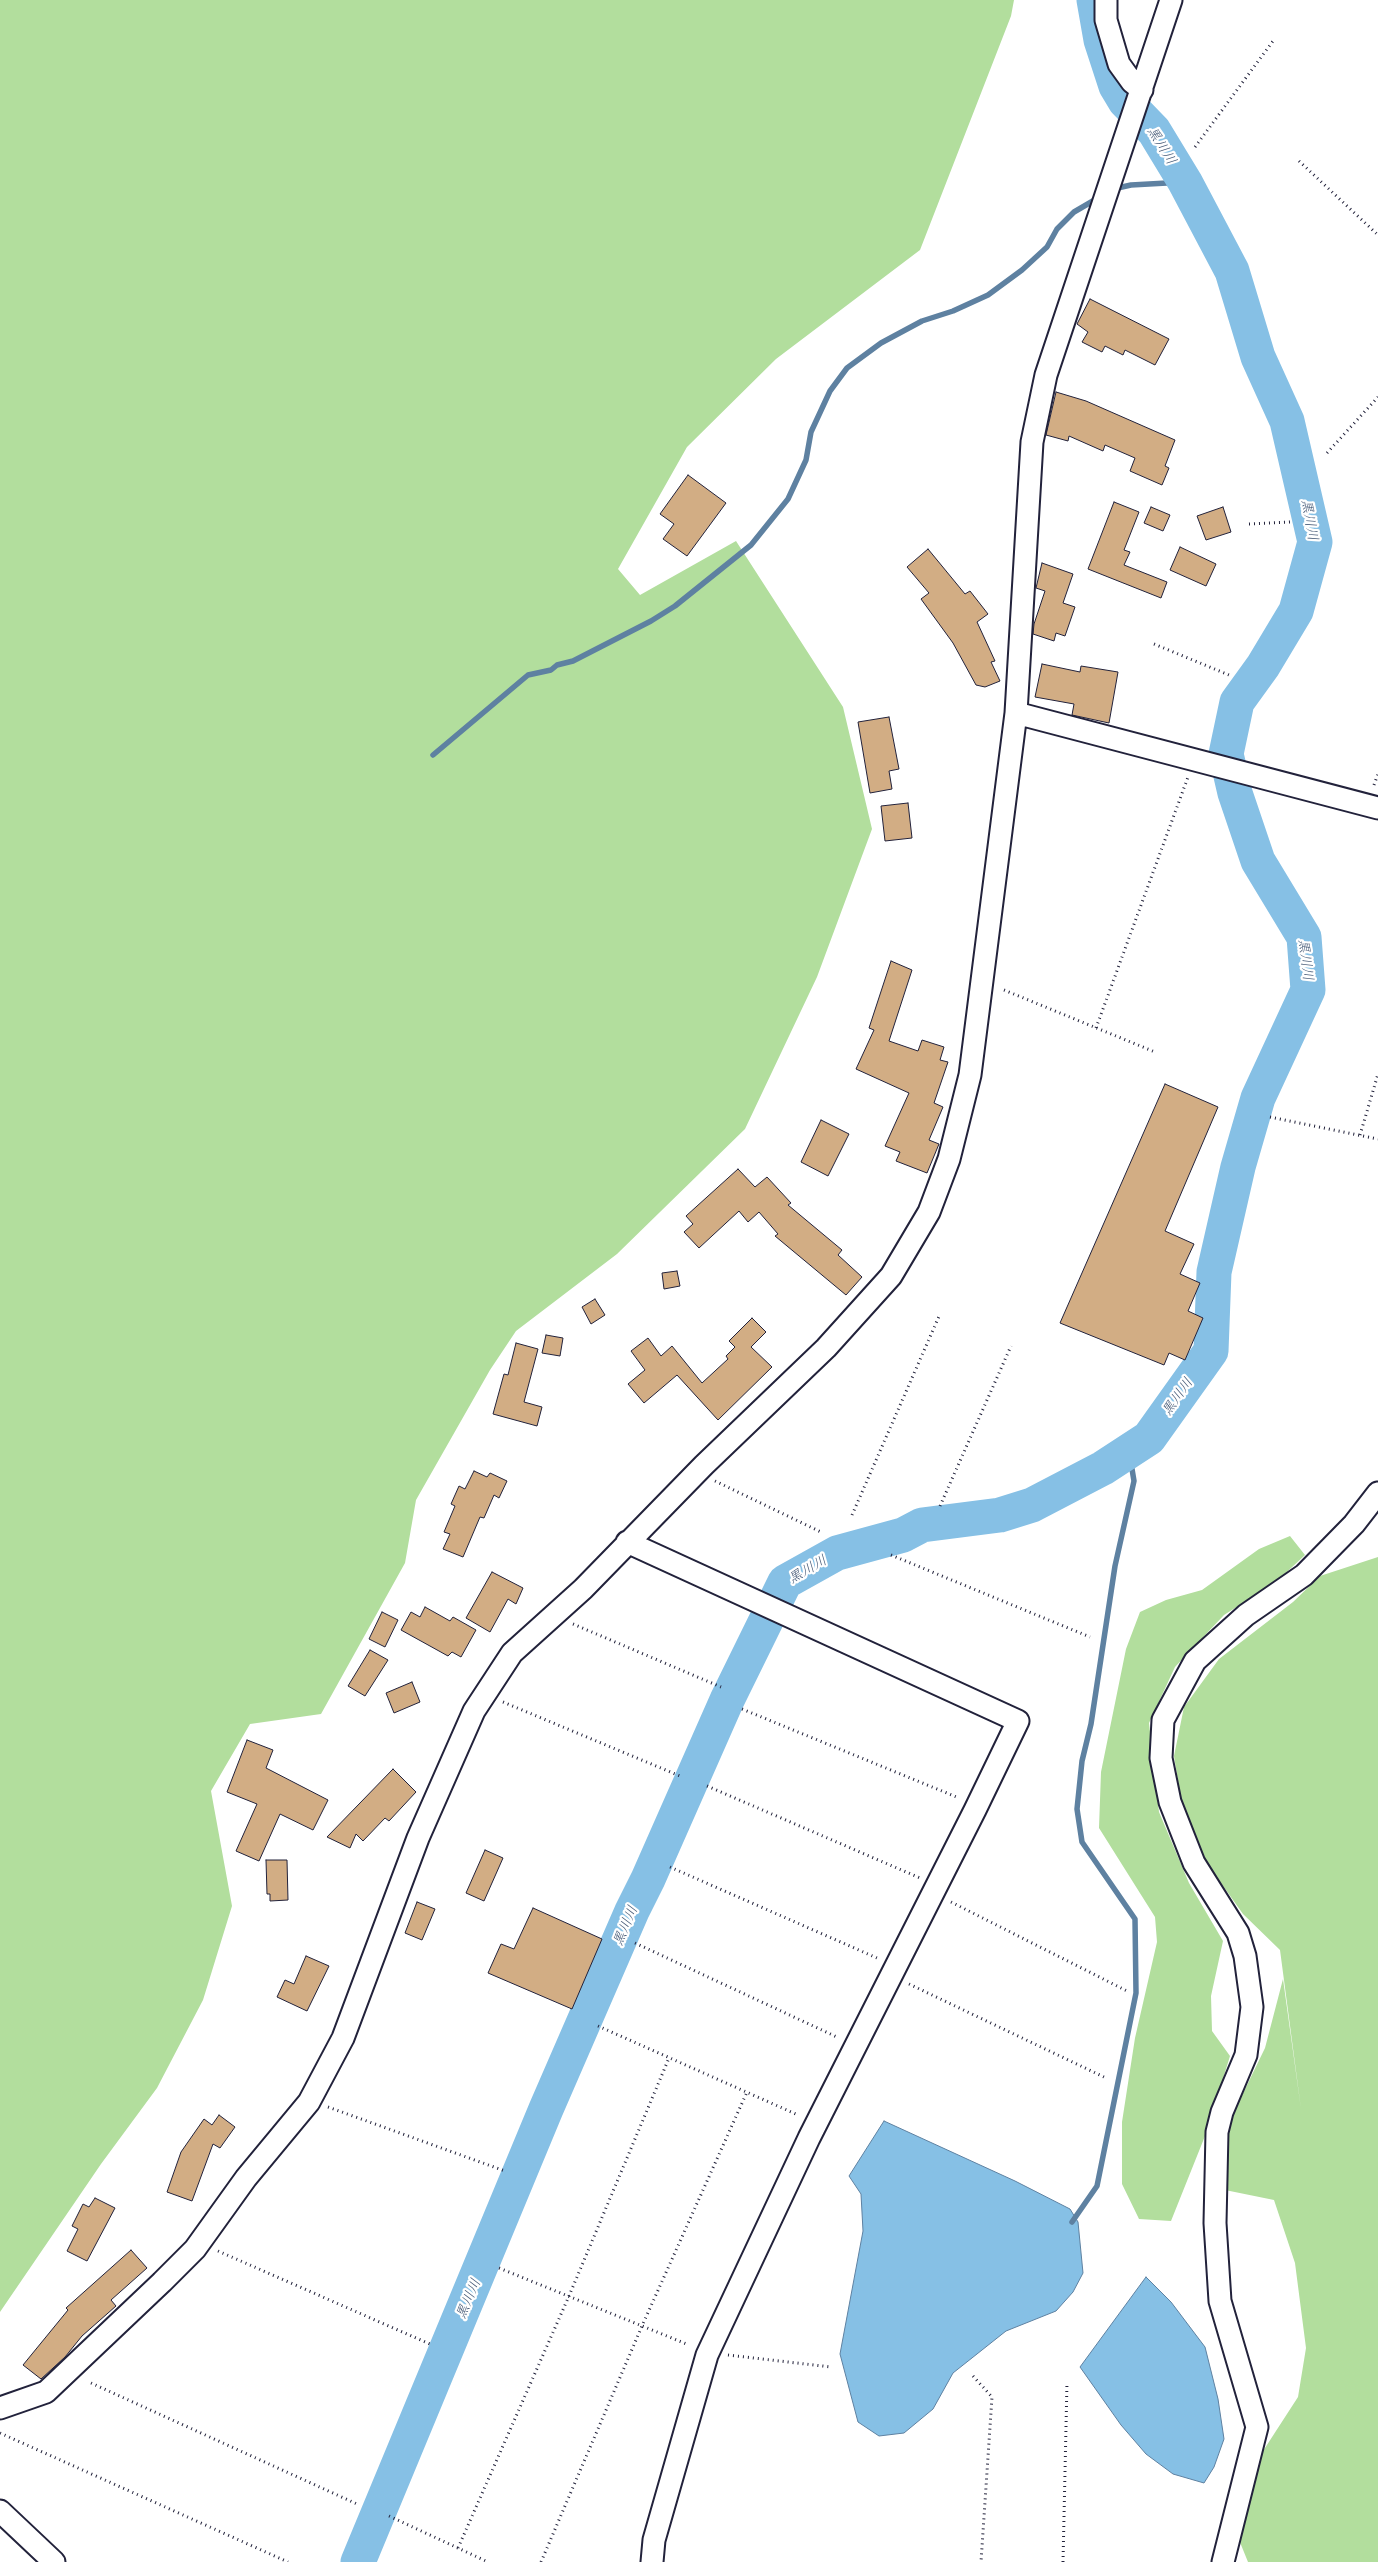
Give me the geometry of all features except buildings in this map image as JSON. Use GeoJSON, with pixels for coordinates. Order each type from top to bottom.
{"type":"FeatureCollection","features":[{"type":"Feature","properties":{"kind":"street"},"geometry":{"type":"LineString","coordinates":[[1106,0],[1106,20],[1119,64],[1132,82],[1142,90]]}},
{"type":"Feature","properties":{"kind":"street"},"geometry":{"type":"LineString","coordinates":[[0,2408],[46,2392],[162,2282],[195,2249],[246,2178],[309,2102],[343,2038],[418,1838],[474,1711],[512,1653],[583,1589],[627,1542],[772,1398],[826,1348],[891,1276],[929,1212],[949,1159],[970,1075],[1016,713],[1032,442],[1046,375],[1171,0]]}},
{"type":"Feature","properties":{"kind":"street"},"geometry":{"type":"LineString","coordinates":[[1016,713],[1378,808]]}},
{"type":"Feature","properties":{"kind":"street"},"geometry":{"type":"LineString","coordinates":[[1223,2562],[1257,2427],[1220,2301],[1215,2223],[1216,2132],[1222,2112],[1246,2055],[1252,2007],[1245,1956],[1238,1933],[1194,1863],[1170,1802],[1161,1758],[1163,1720],[1195,1661],[1246,1615],[1304,1575],[1354,1524],[1378,1493]]}},
{"type":"Feature","properties":{"kind":"street"},"geometry":{"type":"LineString","coordinates":[[627,1542],[763,1606],[1018,1721],[809,2138],[707,2355],[654,2540],[652,2562]]}},
{"type":"Feature","properties":{"kind":"street"},"geometry":{"type":"LineString","coordinates":[[0,2511],[54,2562]]}},
{"type":"Feature","properties":{"kind":"path"},"geometry":{"type":"LineString","coordinates":[[1195,147],[1273,41]]}},
{"type":"Feature","properties":{"kind":"path"},"geometry":{"type":"LineString","coordinates":[[1299,161],[1378,235]]}},
{"type":"Feature","properties":{"kind":"path"},"geometry":{"type":"LineString","coordinates":[[1328,453],[1378,397]]}},
{"type":"Feature","properties":{"kind":"path"},"geometry":{"type":"LineString","coordinates":[[1249,524],[1291,522]]}},
{"type":"Feature","properties":{"kind":"path"},"geometry":{"type":"LineString","coordinates":[[1154,644],[1229,675]]}},
{"type":"Feature","properties":{"kind":"path"},"geometry":{"type":"LineString","coordinates":[[1096,1028],[1190,771]]}},
{"type":"Feature","properties":{"kind":"path"},"geometry":{"type":"LineString","coordinates":[[1374,785],[1378,774]]}},
{"type":"Feature","properties":{"kind":"path"},"geometry":{"type":"LineString","coordinates":[[1004,990],[1155,1052]]}},
{"type":"Feature","properties":{"kind":"path"},"geometry":{"type":"LineString","coordinates":[[1360,1136],[1378,1074]]}},
{"type":"Feature","properties":{"kind":"path"},"geometry":{"type":"LineString","coordinates":[[1270,1118],[1378,1139]]}},
{"type":"Feature","properties":{"kind":"path"},"geometry":{"type":"LineString","coordinates":[[852,1515],[940,1314]]}},
{"type":"Feature","properties":{"kind":"path"},"geometry":{"type":"LineString","coordinates":[[940,1506],[1011,1346]]}},
{"type":"Feature","properties":{"kind":"path"},"geometry":{"type":"LineString","coordinates":[[714,1480],[823,1533]]}},
{"type":"Feature","properties":{"kind":"path"},"geometry":{"type":"LineString","coordinates":[[890,1555],[1090,1637]]}},
{"type":"Feature","properties":{"kind":"path"},"geometry":{"type":"LineString","coordinates":[[572,1624],[721,1686]]}},
{"type":"Feature","properties":{"kind":"path"},"geometry":{"type":"LineString","coordinates":[[500,1701],[680,1776]]}},
{"type":"Feature","properties":{"kind":"path"},"geometry":{"type":"LineString","coordinates":[[742,1709],[964,1800]]}},
{"type":"Feature","properties":{"kind":"path"},"geometry":{"type":"LineString","coordinates":[[707,1786],[924,1880]]}},
{"type":"Feature","properties":{"kind":"path"},"geometry":{"type":"LineString","coordinates":[[670,1867],[882,1961]]}},
{"type":"Feature","properties":{"kind":"path"},"geometry":{"type":"LineString","coordinates":[[950,1902],[1127,1991]]}},
{"type":"Feature","properties":{"kind":"path"},"geometry":{"type":"LineString","coordinates":[[635,1943],[842,2040]]}},
{"type":"Feature","properties":{"kind":"path"},"geometry":{"type":"LineString","coordinates":[[901,1981],[1106,2078]]}},
{"type":"Feature","properties":{"kind":"path"},"geometry":{"type":"LineString","coordinates":[[598,2026],[803,2117]]}},
{"type":"Feature","properties":{"kind":"path"},"geometry":{"type":"LineString","coordinates":[[458,2548],[669,2058]]}},
{"type":"Feature","properties":{"kind":"path"},"geometry":{"type":"LineString","coordinates":[[541,2562],[642,2326],[747,2092]]}},
{"type":"Feature","properties":{"kind":"path"},"geometry":{"type":"LineString","coordinates":[[325,2106],[505,2171]]}},
{"type":"Feature","properties":{"kind":"path"},"geometry":{"type":"LineString","coordinates":[[215,2250],[432,2345]]}},
{"type":"Feature","properties":{"kind":"path"},"geometry":{"type":"LineString","coordinates":[[499,2268],[697,2348]]}},
{"type":"Feature","properties":{"kind":"path"},"geometry":{"type":"LineString","coordinates":[[720,2354],[831,2367]]}},
{"type":"Feature","properties":{"kind":"path"},"geometry":{"type":"LineString","coordinates":[[973,2376],[992,2397],[981,2562]]}},
{"type":"Feature","properties":{"kind":"path"},"geometry":{"type":"LineString","coordinates":[[1063,2562],[1067,2382]]}},
{"type":"Feature","properties":{"kind":"path"},"geometry":{"type":"LineString","coordinates":[[91,2383],[357,2504]]}},
{"type":"Feature","properties":{"kind":"path"},"geometry":{"type":"LineString","coordinates":[[0,2433],[288,2562]]}},
{"type":"Feature","properties":{"kind":"path"},"geometry":{"type":"LineString","coordinates":[[389,2516],[488,2562]]}},
{"type":"Feature","properties":{"kind":"green space"},"geometry":{"type":"Polygon","coordinates":[[[0,0],[1014,0],[1011,16],[920,250],[776,359],[687,447],[618,569],[640,595],[736,541],[843,707],[872,829],[817,977],[745,1129],[617,1254],[516,1331],[490,1370],[416,1500],[405,1563],[321,1714],[250,1724],[211,1791],[232,1906],[203,2000],[157,2088],[101,2164],[0,2312],[0,0]]]}},
{"type":"Feature","properties":{"kind":"green space"},"geometry":{"type":"Polygon","coordinates":[[[1290,1536],[1305,1555],[1276,1582],[1224,1615],[1175,1667],[1149,1723],[1159,1812],[1189,1883],[1223,1941],[1211,1996],[1212,2031],[1230,2056],[1207,2131],[1171,2221],[1139,2219],[1122,2184],[1122,2122],[1135,2038],[1157,1942],[1155,1917],[1099,1828],[1101,1772],[1126,1649],[1140,1612],[1166,1600],[1202,1590],[1259,1549],[1290,1536]]]}},
{"type":"Feature","properties":{"kind":"green space"},"geometry":{"type":"Polygon","coordinates":[[[1378,1557],[1378,2562],[1248,2562],[1235,2530],[1252,2468],[1298,2397],[1306,2348],[1295,2263],[1274,2200],[1225,2190],[1222,2167],[1233,2114],[1265,2048],[1283,1979],[1301,2109],[1280,1950],[1243,1914],[1206,1862],[1181,1800],[1174,1756],[1184,1707],[1219,1659],[1293,1602],[1320,1576],[1378,1557]]]}},
{"type":"Feature","properties":{"kind":"water"},"geometry":{"type":"Polygon","coordinates":[[[884,2121],[1015,2181],[1070,2209],[1078,2222],[1083,2273],[1073,2292],[1056,2311],[1006,2331],[953,2373],[933,2409],[904,2433],[879,2436],[858,2422],[840,2354],[863,2231],[861,2194],[849,2176],[884,2121]]]}},
{"type":"Feature","properties":{"kind":"water"},"geometry":{"type":"Polygon","coordinates":[[[1146,2277],[1171,2302],[1205,2347],[1218,2399],[1224,2439],[1214,2467],[1204,2483],[1173,2474],[1146,2454],[1121,2425],[1080,2367],[1146,2277]]]}},
{"type":"Feature","properties":{"kind":"waterway","name":"黒川川"},"geometry":{"type":"LineString","coordinates":[[358,2562],[546,2109],[632,1911],[727,1700],[785,1582],[837,1553],[903,1535],[922,1525],[1000,1515],[1032,1505],[1103,1468],[1149,1438],[1211,1351],[1214,1272],[1238,1167],[1258,1098],[1308,990],[1304,937],[1258,861],[1235,793],[1226,754],[1237,702],[1263,666],[1296,611],[1315,542],[1287,421],[1258,357],[1232,271],[1185,182],[1154,131],[1125,101],[1116,86],[1101,40],[1094,0]]}},
{"type":"Feature","properties":{"kind":"waterway"},"geometry":{"type":"LineString","coordinates":[[1113,189],[1131,185],[1185,182]]}},
{"type":"Feature","properties":{"kind":"waterway"},"geometry":{"type":"LineString","coordinates":[[433,755],[528,675],[551,670],[557,665],[573,661],[651,621],[675,606],[751,545],[788,499],[806,460],[811,432],[830,391],[847,368],[881,343],[922,321],[953,311],[988,295],[1022,270],[1047,247],[1057,229],[1074,212],[1098,198]]}},
{"type":"Feature","properties":{"kind":"waterway"},"geometry":{"type":"LineString","coordinates":[[1072,2222],[1097,2186],[1136,1993],[1135,1919],[1082,1842],[1077,1809],[1082,1761],[1091,1724],[1115,1566],[1134,1481],[1130,1457],[1127,1454]]}}]}
